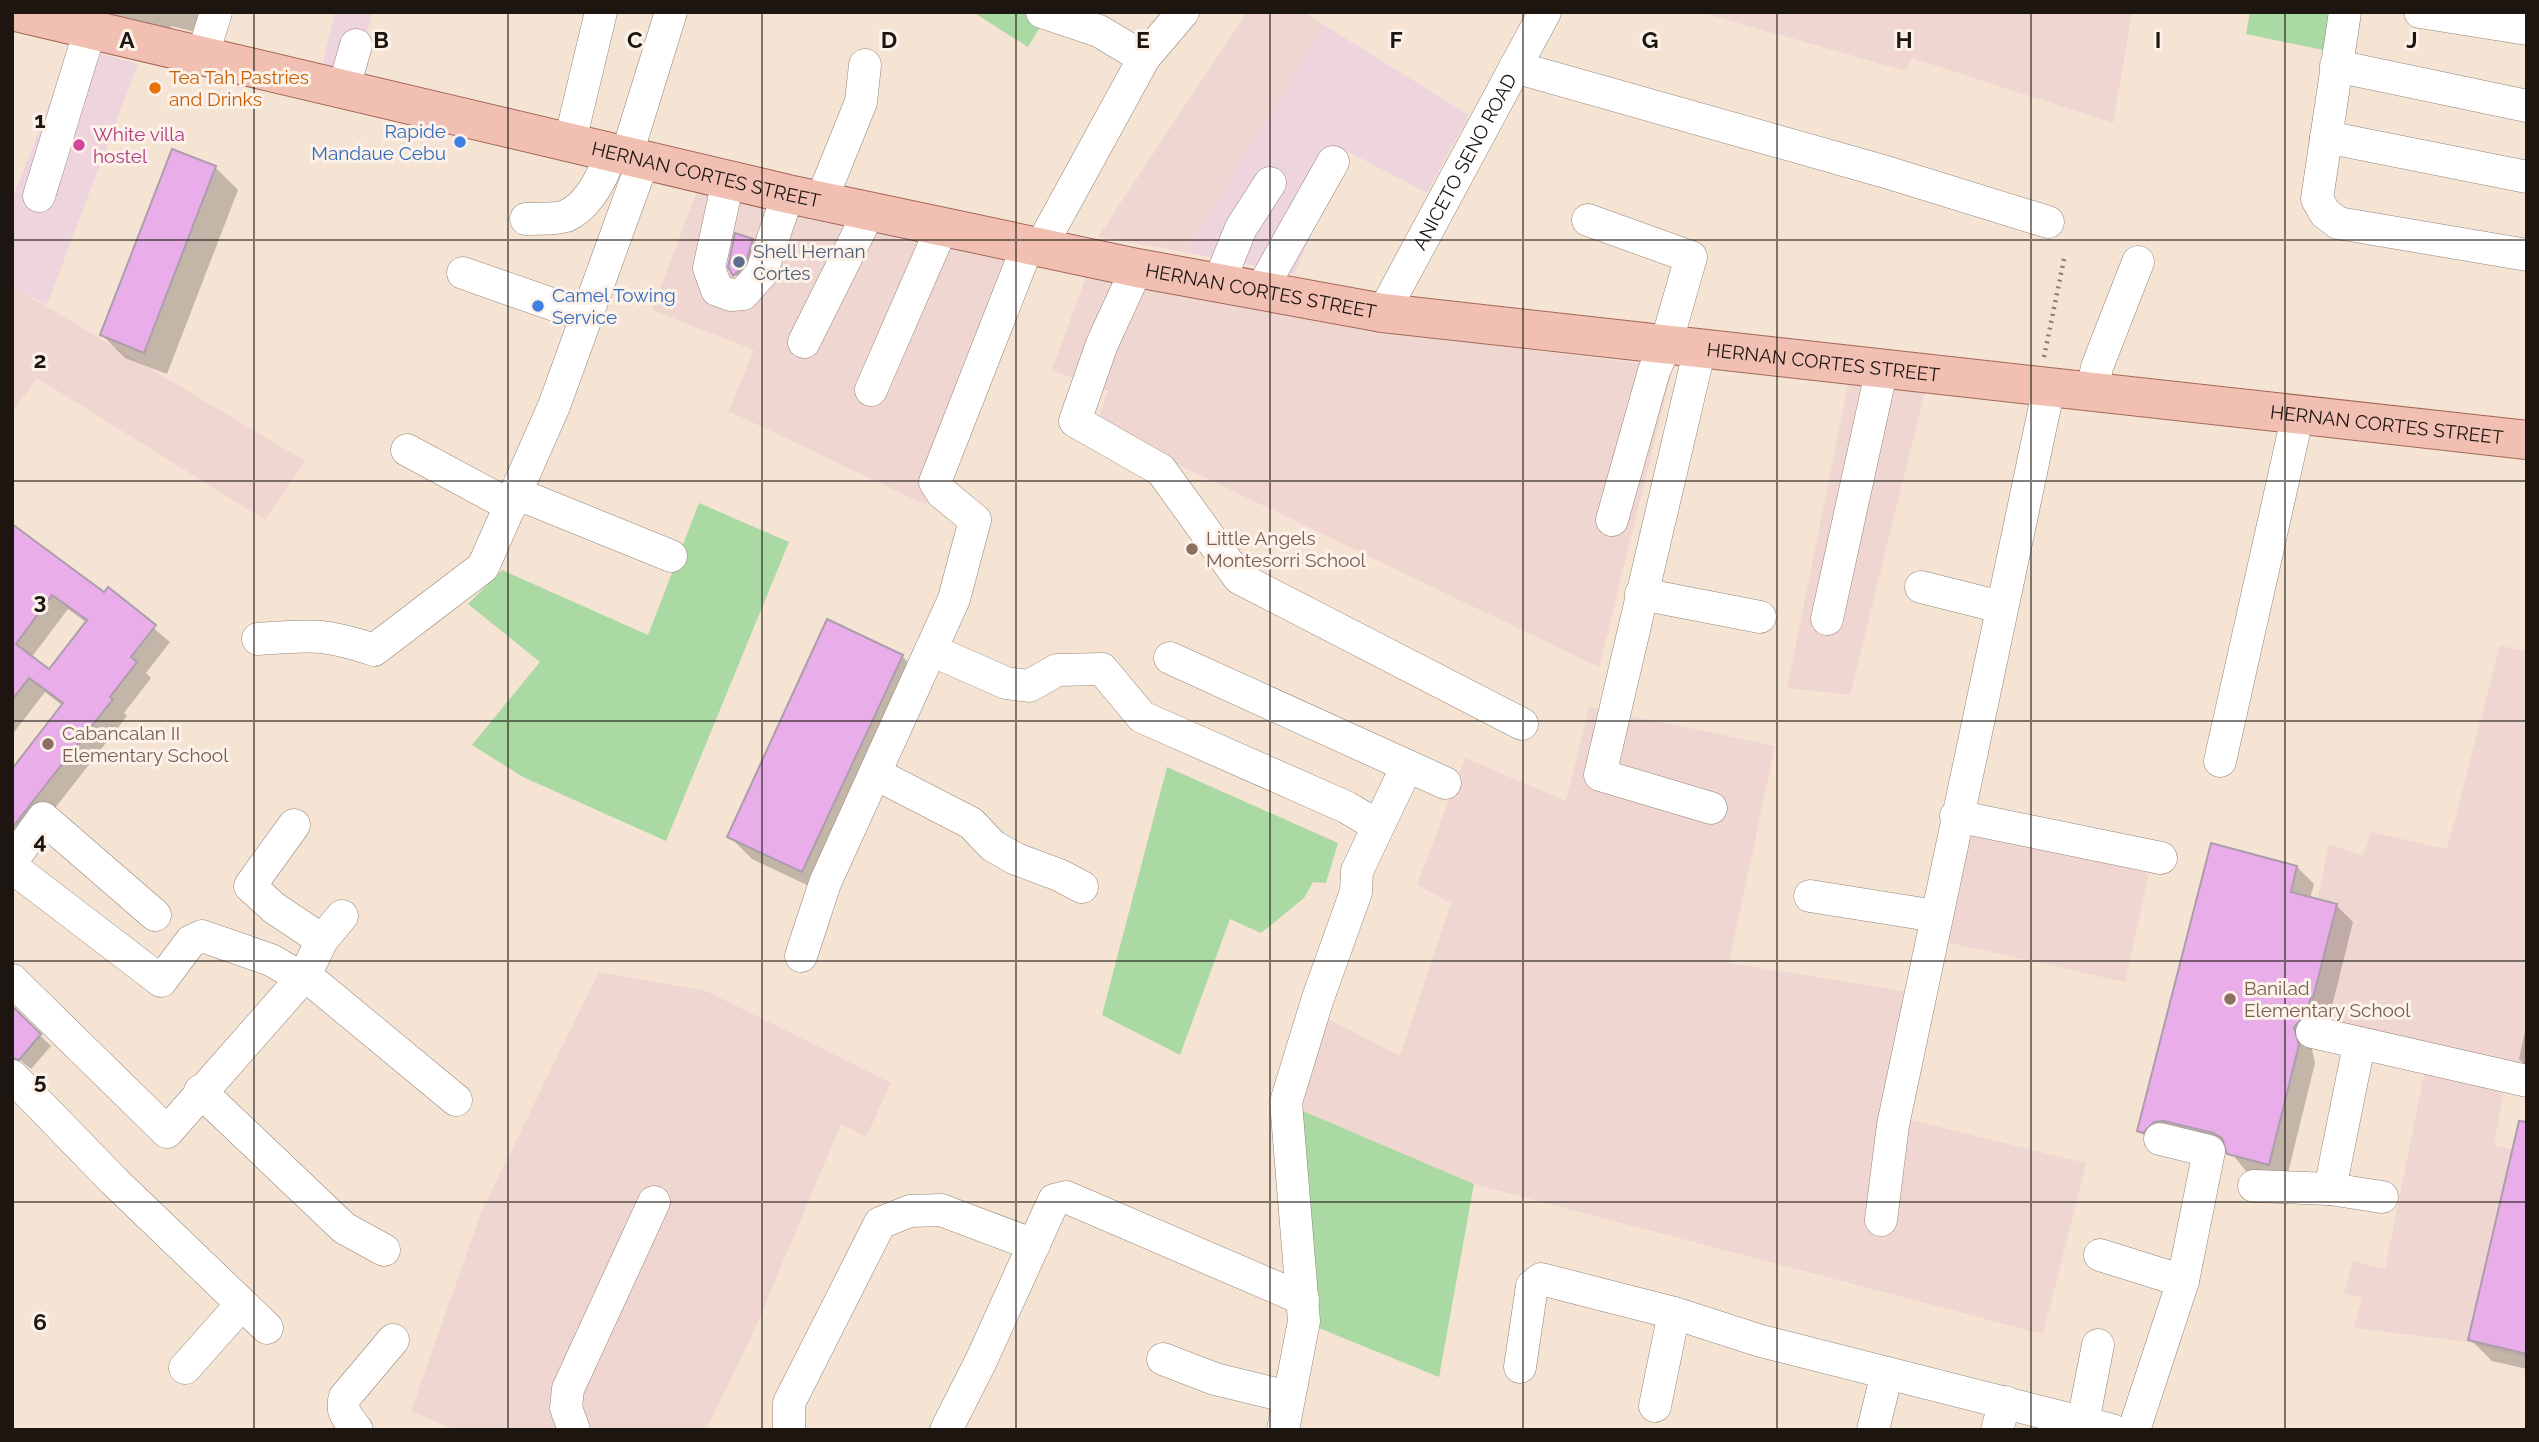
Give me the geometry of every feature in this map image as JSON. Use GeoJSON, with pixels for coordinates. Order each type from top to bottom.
{"type":"FeatureCollection","features":[{"type":"Feature","properties":{"kind":"main road","name":"HERNAN CORTES STREET"},"geometry":{"type":"LineString","coordinates":[[16,12],[343,92],[805,198],[1137,268],[1383,313],[2527,440]]}},
{"type":"Feature","properties":{"kind":"street"},"geometry":{"type":"LineString","coordinates":[[202,58],[216,12]]}},
{"type":"Feature","properties":{"kind":"street"},"geometry":{"type":"LineString","coordinates":[[569,145],[601,12]]}},
{"type":"Feature","properties":{"kind":"street"},"geometry":{"type":"LineString","coordinates":[[258,639],[316,634],[335,636],[374,650],[483,567],[554,407],[586,316],[627,157],[671,12]]}},
{"type":"Feature","properties":{"kind":"street"},"geometry":{"type":"LineString","coordinates":[[1042,12],[1099,31],[1144,58]]}},
{"type":"Feature","properties":{"kind":"street"},"geometry":{"type":"LineString","coordinates":[[801,956],[825,883],[954,599],[975,520],[942,493],[935,482],[1034,246],[1144,58],[1183,12]]}},
{"type":"Feature","properties":{"kind":"street","name":"ANICETO SENO ROAD"},"geometry":{"type":"LineString","coordinates":[[1383,313],[1545,12]]}},
{"type":"Feature","properties":{"kind":"street"},"geometry":{"type":"LineString","coordinates":[[2345,12],[2317,199],[2325,213],[2338,223],[2527,254]]}},
{"type":"Feature","properties":{"kind":"street"},"geometry":{"type":"LineString","coordinates":[[2420,12],[2527,29]]}},
{"type":"Feature","properties":{"kind":"street"},"geometry":{"type":"LineString","coordinates":[[39,196],[90,30]]}},
{"type":"Feature","properties":{"kind":"street"},"geometry":{"type":"LineString","coordinates":[[343,92],[356,45]]}},
{"type":"Feature","properties":{"kind":"street"},"geometry":{"type":"LineString","coordinates":[[728,181],[709,268],[717,290],[743,294],[761,274],[861,102],[865,65]]}},
{"type":"Feature","properties":{"kind":"street"},"geometry":{"type":"LineString","coordinates":[[2336,66],[2527,106]]}},
{"type":"Feature","properties":{"kind":"street"},"geometry":{"type":"LineString","coordinates":[[1515,67],[1886,172],[2048,222]]}},
{"type":"Feature","properties":{"kind":"street"},"geometry":{"type":"LineString","coordinates":[[2326,137],[2527,177]]}},
{"type":"Feature","properties":{"kind":"street"},"geometry":{"type":"LineString","coordinates":[[526,219],[565,216],[583,204],[604,173],[627,157]]}},
{"type":"Feature","properties":{"kind":"street"},"geometry":{"type":"LineString","coordinates":[[1261,290],[1333,162]]}},
{"type":"Feature","properties":{"kind":"street"},"geometry":{"type":"LineString","coordinates":[[1219,282],[1241,229],[1270,183]]}},
{"type":"Feature","properties":{"kind":"street"},"geometry":{"type":"LineString","coordinates":[[804,342],[869,212]]}},
{"type":"Feature","properties":{"kind":"street"},"geometry":{"type":"LineString","coordinates":[[1588,220],[1691,257],[1683,346],[1641,594],[1600,775],[1711,808]]}},
{"type":"Feature","properties":{"kind":"street"},"geometry":{"type":"LineString","coordinates":[[871,390],[942,227]]}},
{"type":"Feature","properties":{"kind":"street"},"geometry":{"type":"LineString","coordinates":[[2092,392],[2097,367],[2138,262]]}},
{"type":"Feature","properties":{"kind":"street"},"geometry":{"type":"LineString","coordinates":[[1137,268],[1102,344],[1075,421],[1161,470],[1239,578],[1522,724]]}},
{"type":"Feature","properties":{"kind":"street"},"geometry":{"type":"LineString","coordinates":[[463,273],[586,316]]}},
{"type":"Feature","properties":{"kind":"street"},"geometry":{"type":"LineString","coordinates":[[1612,520],[1654,371],[1683,346]]}},
{"type":"Feature","properties":{"kind":"street"},"geometry":{"type":"LineString","coordinates":[[1827,619],[1882,368]]}},
{"type":"Feature","properties":{"kind":"street"},"geometry":{"type":"LineString","coordinates":[[1881,1220],[1892,1125],[2001,607],[2043,386]]}},
{"type":"Feature","properties":{"kind":"street"},"geometry":{"type":"LineString","coordinates":[[2220,761],[2298,414]]}},
{"type":"Feature","properties":{"kind":"street"},"geometry":{"type":"LineString","coordinates":[[407,450],[514,500],[671,556]]}},
{"type":"Feature","properties":{"kind":"street"},"geometry":{"type":"LineString","coordinates":[[1921,587],[2001,607]]}},
{"type":"Feature","properties":{"kind":"street"},"geometry":{"type":"LineString","coordinates":[[1641,594],[1760,617]]}},
{"type":"Feature","properties":{"kind":"street"},"geometry":{"type":"LineString","coordinates":[[931,650],[1006,683],[1029,687],[1057,670],[1102,669],[1142,717],[1346,807],[1378,826]]}},
{"type":"Feature","properties":{"kind":"street"},"geometry":{"type":"LineString","coordinates":[[1170,658],[1445,783]]}},
{"type":"Feature","properties":{"kind":"street"},"geometry":{"type":"LineString","coordinates":[[1283,1430],[1304,1321],[1286,1102],[1318,998],[1356,892],[1357,871],[1407,766]]}},
{"type":"Feature","properties":{"kind":"street"},"geometry":{"type":"LineString","coordinates":[[876,774],[971,823],[993,846],[1016,859],[1082,887]]}},
{"type":"Feature","properties":{"kind":"street"},"geometry":{"type":"LineString","coordinates":[[1956,816],[2161,858]]}},
{"type":"Feature","properties":{"kind":"street"},"geometry":{"type":"LineString","coordinates":[[12,861],[43,818],[155,915]]}},
{"type":"Feature","properties":{"kind":"street"},"geometry":{"type":"LineString","coordinates":[[294,825],[250,886],[274,908],[322,940]]}},
{"type":"Feature","properties":{"kind":"street"},"geometry":{"type":"LineString","coordinates":[[12,867],[161,981],[191,941],[202,936],[271,960],[295,974],[305,975],[456,1100]]}},
{"type":"Feature","properties":{"kind":"street"},"geometry":{"type":"LineString","coordinates":[[1810,896],[1936,916]]}},
{"type":"Feature","properties":{"kind":"street"},"geometry":{"type":"LineString","coordinates":[[12,980],[167,1132],[305,975],[322,940],[342,916]]}},
{"type":"Feature","properties":{"kind":"street"},"geometry":{"type":"LineString","coordinates":[[2312,1032],[2359,1045],[2527,1081]]}},
{"type":"Feature","properties":{"kind":"street"},"geometry":{"type":"LineString","coordinates":[[2330,1189],[2359,1045]]}},
{"type":"Feature","properties":{"kind":"street"},"geometry":{"type":"LineString","coordinates":[[12,1076],[267,1328]]}},
{"type":"Feature","properties":{"kind":"street"},"geometry":{"type":"LineString","coordinates":[[201,1091],[344,1228],[384,1250]]}},
{"type":"Feature","properties":{"kind":"street"},"geometry":{"type":"LineString","coordinates":[[2134,1430],[2183,1281],[2209,1150],[2160,1139]]}},
{"type":"Feature","properties":{"kind":"street"},"geometry":{"type":"LineString","coordinates":[[2254,1186],[2330,1189],[2382,1197]]}},
{"type":"Feature","properties":{"kind":"street"},"geometry":{"type":"LineString","coordinates":[[946,1430],[1055,1200],[1066,1198],[1303,1299]]}},
{"type":"Feature","properties":{"kind":"street"},"geometry":{"type":"LineString","coordinates":[[575,1430],[566,1408],[568,1389],[654,1202]]}},
{"type":"Feature","properties":{"kind":"street"},"geometry":{"type":"LineString","coordinates":[[789,1430],[789,1403],[880,1223],[910,1211],[942,1210],[1034,1245]]}},
{"type":"Feature","properties":{"kind":"street"},"geometry":{"type":"LineString","coordinates":[[2099,1255],[2183,1281]]}},
{"type":"Feature","properties":{"kind":"street"},"geometry":{"type":"LineString","coordinates":[[1520,1367],[1532,1286],[1541,1279],[1674,1313],[1760,1341],[1887,1373],[2001,1416],[2097,1426],[2098,1345]]}},
{"type":"Feature","properties":{"kind":"street"},"geometry":{"type":"LineString","coordinates":[[185,1368],[242,1306]]}},
{"type":"Feature","properties":{"kind":"street"},"geometry":{"type":"LineString","coordinates":[[1655,1406],[1674,1313]]}},
{"type":"Feature","properties":{"kind":"street"},"geometry":{"type":"LineString","coordinates":[[357,1430],[344,1413],[342,1405],[345,1397],[393,1340]]}},
{"type":"Feature","properties":{"kind":"street"},"geometry":{"type":"LineString","coordinates":[[1163,1359],[1215,1379],[1289,1397]]}},
{"type":"Feature","properties":{"kind":"street"},"geometry":{"type":"LineString","coordinates":[[1873,1430],[1887,1373]]}},
{"type":"Feature","properties":{"kind":"path"},"geometry":{"type":"LineString","coordinates":[[2043,386],[2064,259]]}},
{"type":"Feature","properties":{"kind":"shaded area"},"geometry":{"type":"Polygon","coordinates":[[[335,12],[372,12],[356,75],[321,69],[335,12]]]}},
{"type":"Feature","properties":{"kind":"shaded area"},"geometry":{"type":"Polygon","coordinates":[[[1247,12],[1304,12],[1324,25],[1185,252],[1098,237],[1247,12]]]}},
{"type":"Feature","properties":{"kind":"shaded area"},"geometry":{"type":"Polygon","coordinates":[[[1700,12],[2132,12],[2113,123],[1912,58],[1906,71],[1700,12]]]}},
{"type":"Feature","properties":{"kind":"shaded area"},"geometry":{"type":"Polygon","coordinates":[[[1324,25],[1469,115],[1427,193],[1347,151],[1294,274],[1185,252],[1324,25]]]}},
{"type":"Feature","properties":{"kind":"shaded area"},"geometry":{"type":"Polygon","coordinates":[[[73,46],[138,64],[47,305],[12,286],[12,199],[73,46]]]}},
{"type":"Feature","properties":{"kind":"shaded area"},"geometry":{"type":"Polygon","coordinates":[[[697,191],[1012,259],[926,505],[729,411],[754,350],[652,310],[697,191]]]}},
{"type":"Feature","properties":{"kind":"shaded area"},"geometry":{"type":"Polygon","coordinates":[[[1087,274],[1146,289],[1364,330],[1673,367],[1599,667],[1096,425],[1108,391],[1052,370],[1087,274]]]}},
{"type":"Feature","properties":{"kind":"shaded area"},"geometry":{"type":"Polygon","coordinates":[[[12,286],[305,461],[265,520],[37,378],[12,413],[12,286]]]}},
{"type":"Feature","properties":{"kind":"shaded area"},"geometry":{"type":"Polygon","coordinates":[[[1849,381],[1925,391],[1850,695],[1787,688],[1849,381]]]}},
{"type":"Feature","properties":{"kind":"shaded area"},"geometry":{"type":"Polygon","coordinates":[[[2500,646],[2527,651],[2527,1075],[2293,1020],[2329,844],[2363,856],[2370,832],[2447,849],[2500,646]]]}},
{"type":"Feature","properties":{"kind":"shaded area"},"geometry":{"type":"Polygon","coordinates":[[[1589,707],[1775,746],[1729,963],[1909,992],[1882,1113],[2086,1163],[2043,1334],[1474,1184],[1296,1108],[1309,1009],[1400,1056],[1451,903],[1417,885],[1465,758],[1566,801],[1589,707]]]}},
{"type":"Feature","properties":{"kind":"shaded area"},"geometry":{"type":"Polygon","coordinates":[[[1965,832],[2149,873],[2125,982],[1942,941],[1965,832]]]}},
{"type":"Feature","properties":{"kind":"shaded area"},"geometry":{"type":"Polygon","coordinates":[[[599,972],[706,991],[891,1083],[866,1137],[841,1124],[754,1331],[706,1430],[456,1430],[411,1411],[482,1210],[599,972]]]}},
{"type":"Feature","properties":{"kind":"shaded area"},"geometry":{"type":"Polygon","coordinates":[[[2425,1070],[2505,1085],[2494,1145],[2527,1153],[2527,1358],[2462,1341],[2354,1328],[2362,1298],[2344,1293],[2353,1261],[2385,1269],[2425,1070]]]}},
{"type":"Feature","properties":{"kind":"green space"},"geometry":{"type":"Polygon","coordinates":[[[973,12],[1049,12],[1028,47],[973,12]]]}},
{"type":"Feature","properties":{"kind":"green space"},"geometry":{"type":"Polygon","coordinates":[[[2250,12],[2330,12],[2323,50],[2246,34],[2250,12]]]}},
{"type":"Feature","properties":{"kind":"green space"},"geometry":{"type":"Polygon","coordinates":[[[699,503],[789,542],[666,841],[523,777],[472,745],[540,662],[468,604],[502,570],[648,635],[699,503]]]}},
{"type":"Feature","properties":{"kind":"green space"},"geometry":{"type":"Polygon","coordinates":[[[1167,767],[1338,843],[1326,883],[1313,882],[1304,898],[1261,933],[1230,919],[1180,1055],[1102,1015],[1167,767]]]}},
{"type":"Feature","properties":{"kind":"green space"},"geometry":{"type":"Polygon","coordinates":[[[1296,1108],[1474,1184],[1439,1377],[1309,1324],[1296,1108]]]}},
{"type":"Feature","properties":{"kind":"building"},"geometry":{"type":"Polygon","coordinates":[[[172,149],[216,166],[144,353],[100,335],[172,149]]]}},
{"type":"Feature","properties":{"kind":"building"},"geometry":{"type":"Polygon","coordinates":[[[735,233],[753,239],[745,265],[733,276],[728,267],[735,233]]]}},
{"type":"Feature","properties":{"kind":"building","name":"Cabancalan II Elementary School"},"geometry":{"type":"Polygon","coordinates":[[[12,524],[104,592],[108,587],[156,625],[131,657],[137,662],[110,697],[113,699],[12,828],[12,769],[63,703],[29,678],[12,700],[12,524]],[[52,595],[16,644],[49,669],[87,620],[52,595]]]}},
{"type":"Feature","properties":{"kind":"building"},"geometry":{"type":"Polygon","coordinates":[[[827,619],[903,655],[802,872],[727,837],[827,619]]]}},
{"type":"Feature","properties":{"kind":"building","name":"Banilad Elementary School"},"geometry":{"type":"Polygon","coordinates":[[[2211,843],[2297,866],[2291,892],[2337,904],[2313,998],[2311,997],[2306,1015],[2294,1027],[2299,1045],[2269,1165],[2227,1154],[2222,1138],[2213,1133],[2164,1121],[2154,1122],[2143,1133],[2137,1131],[2211,843]]]}},
{"type":"Feature","properties":{"kind":"building"},"geometry":{"type":"Polygon","coordinates":[[[12,1006],[41,1034],[19,1060],[12,1058],[12,1006]]]}},
{"type":"Feature","properties":{"kind":"building"},"geometry":{"type":"Polygon","coordinates":[[[2519,1121],[2527,1122],[2527,1354],[2468,1340],[2519,1121]]]}},
{"type":"Feature","properties":{"kind":"place","name":"Tea Tah Pastries and Drinks"},"geometry":{"type":"Point","coordinates":[155,88]}},
{"type":"Feature","properties":{"kind":"place","name":"Rapide Mandaue Cebu"},"geometry":{"type":"Point","coordinates":[460,142]}},
{"type":"Feature","properties":{"kind":"place","name":"White villa hostel"},"geometry":{"type":"Point","coordinates":[79,145]}},
{"type":"Feature","properties":{"kind":"place","name":"Shell Hernan Cortes"},"geometry":{"type":"Point","coordinates":[739,262]}},
{"type":"Feature","properties":{"kind":"place","name":"Camel Towing Service"},"geometry":{"type":"Point","coordinates":[538,306]}},
{"type":"Feature","properties":{"kind":"place","name":"Little Angels Montesorri School"},"geometry":{"type":"Point","coordinates":[1192,549]}},
{"type":"Feature","properties":{"kind":"place","name":"Cabancalan II Elementary School"},"geometry":{"type":"Point","coordinates":[48,744]}},
{"type":"Feature","properties":{"kind":"place","name":"Banilad Elementary School"},"geometry":{"type":"Point","coordinates":[2230,999]}}]}
